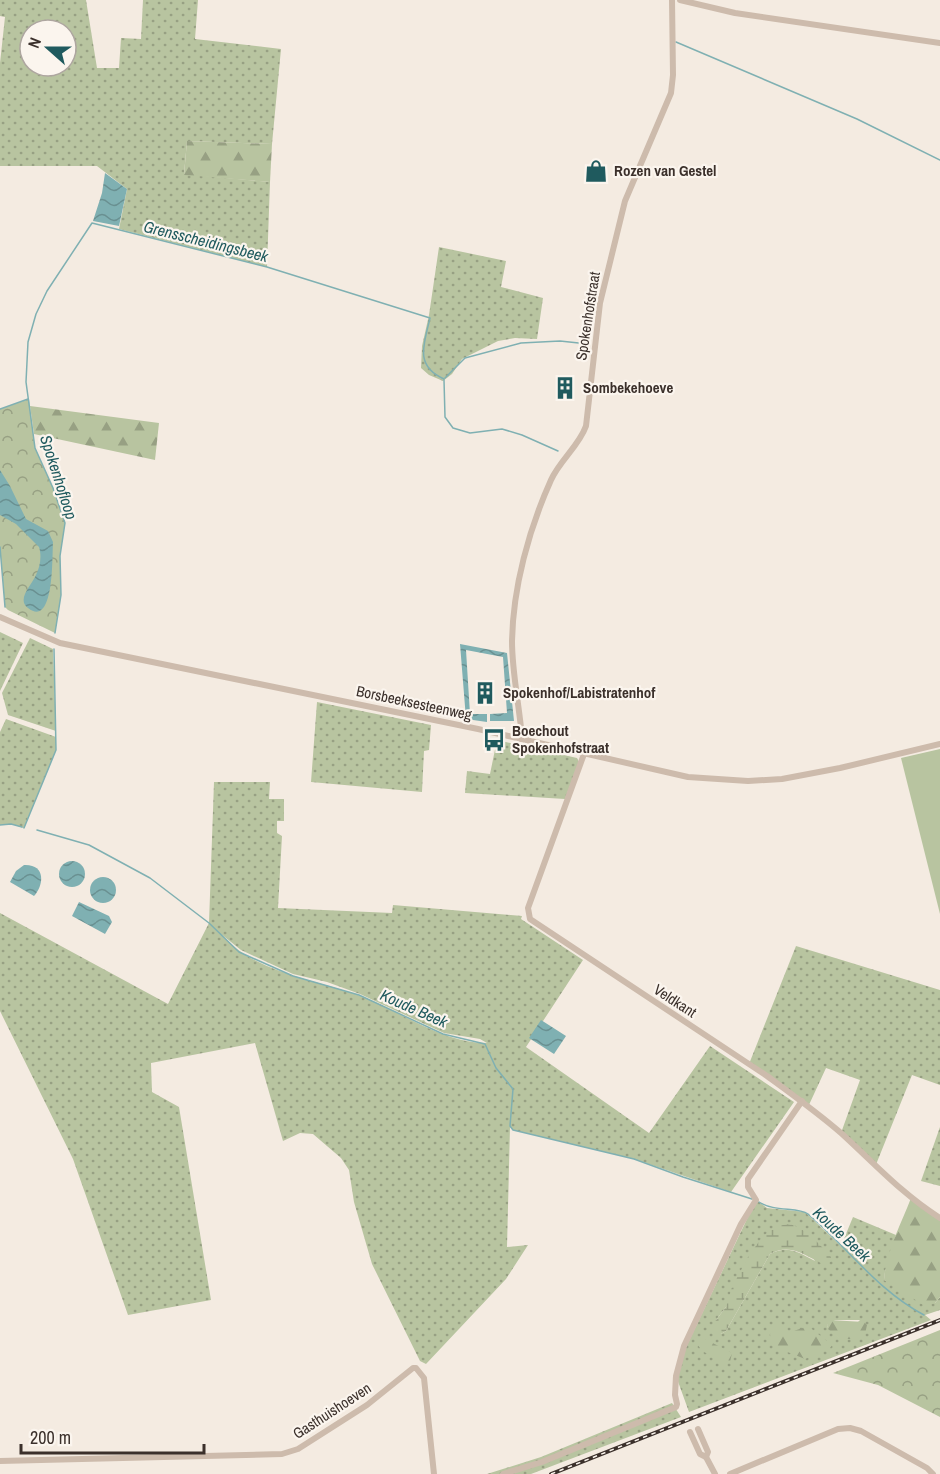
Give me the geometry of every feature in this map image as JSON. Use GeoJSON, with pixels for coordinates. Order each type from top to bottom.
{"type":"FeatureCollection","features":[{"type":"Feature","properties":{"kind":"street","name":"Spokenhofstraat"},"geometry":{"type":"LineString","coordinates":[[520,739],[521,728],[512,642],[517,593],[534,526],[551,480],[558,465],[585,426],[600,303],[625,201],[671,93],[673,75],[672,0]]}},
{"type":"Feature","properties":{"kind":"street"},"geometry":{"type":"LineString","coordinates":[[680,0],[735,13],[940,43]]}},
{"type":"Feature","properties":{"kind":"street","name":"Borsbeeksesteenweg"},"geometry":{"type":"LineString","coordinates":[[0,617],[60,643],[435,720],[688,777],[748,781],[782,779],[840,768],[940,744]]}},
{"type":"Feature","properties":{"kind":"street","name":"Veldkant"},"geometry":{"type":"LineString","coordinates":[[584,754],[528,908],[530,919],[802,1101],[841,1133],[898,1187],[940,1218]]}},
{"type":"Feature","properties":{"kind":"street"},"geometry":{"type":"LineString","coordinates":[[503,1474],[542,1462],[676,1407],[676,1376],[684,1346],[741,1224],[756,1200],[748,1187],[748,1179],[802,1101]]}},
{"type":"Feature","properties":{"kind":"street","name":"Gasthuishoeven"},"geometry":{"type":"LineString","coordinates":[[0,1461],[282,1454],[298,1449],[357,1411],[416,1368],[424,1378],[434,1474]]}},
{"type":"Feature","properties":{"kind":"street"},"geometry":{"type":"LineString","coordinates":[[730,1474],[828,1433],[850,1428],[861,1431],[927,1468],[933,1474]]}},
{"type":"Feature","properties":{"kind":"street"},"geometry":{"type":"LineString","coordinates":[[698,1429],[708,1452],[706,1457]]}},
{"type":"Feature","properties":{"kind":"street"},"geometry":{"type":"LineString","coordinates":[[690,1432],[700,1455],[706,1457],[715,1474]]}},
{"type":"Feature","properties":{"kind":"green space"},"geometry":{"type":"Polygon","coordinates":[[[0,0],[86,0],[97,68],[119,68],[121,38],[141,39],[143,0],[198,0],[195,39],[281,49],[272,144],[187,141],[184,174],[270,182],[267,267],[119,229],[127,189],[97,166],[0,166],[0,63],[5,17],[0,16],[0,0]]]}},
{"type":"Feature","properties":{"kind":"green space"},"geometry":{"type":"Polygon","coordinates":[[[187,141],[272,144],[270,182],[184,175],[187,141]]]}},
{"type":"Feature","properties":{"kind":"green space"},"geometry":{"type":"Polygon","coordinates":[[[439,247],[506,261],[501,287],[543,298],[537,339],[515,338],[498,341],[462,359],[452,374],[443,381],[429,375],[421,368],[422,346],[439,247]]]}},
{"type":"Feature","properties":{"kind":"green space"},"geometry":{"type":"Polygon","coordinates":[[[29,399],[35,448],[53,488],[65,523],[60,556],[61,595],[55,633],[5,607],[0,547],[0,409],[29,399]]]}},
{"type":"Feature","properties":{"kind":"green space"},"geometry":{"type":"Polygon","coordinates":[[[30,406],[159,423],[155,460],[34,434],[30,406]]]}},
{"type":"Feature","properties":{"kind":"green space"},"geometry":{"type":"Polygon","coordinates":[[[0,632],[23,643],[0,691],[0,632]]]}},
{"type":"Feature","properties":{"kind":"green space"},"geometry":{"type":"Polygon","coordinates":[[[30,638],[53,649],[56,731],[8,715],[2,693],[30,638]]]}},
{"type":"Feature","properties":{"kind":"green space"},"geometry":{"type":"Polygon","coordinates":[[[317,702],[431,725],[429,750],[424,751],[422,792],[311,782],[317,702]]]}},
{"type":"Feature","properties":{"kind":"green space"},"geometry":{"type":"Polygon","coordinates":[[[6,719],[56,737],[56,750],[24,828],[11,824],[0,825],[0,732],[6,719]]]}},
{"type":"Feature","properties":{"kind":"green space"},"geometry":{"type":"Polygon","coordinates":[[[497,740],[577,758],[579,762],[565,799],[465,793],[467,771],[490,774],[497,740]]]}},
{"type":"Feature","properties":{"kind":"green space"},"geometry":{"type":"Polygon","coordinates":[[[940,749],[940,914],[901,758],[940,749]]]}},
{"type":"Feature","properties":{"kind":"green space"},"geometry":{"type":"Polygon","coordinates":[[[214,782],[270,782],[269,799],[284,799],[284,821],[277,821],[277,833],[282,836],[278,908],[392,913],[393,905],[522,916],[521,919],[583,960],[526,1047],[649,1133],[710,1046],[794,1102],[731,1192],[634,1159],[513,1130],[510,1127],[507,1247],[528,1245],[506,1279],[426,1364],[420,1361],[372,1264],[354,1202],[349,1170],[341,1158],[313,1134],[300,1133],[283,1141],[255,1043],[151,1063],[152,1092],[179,1107],[211,1300],[128,1315],[73,1159],[0,1011],[0,913],[168,1004],[209,923],[214,782]],[[221,934],[234,947],[267,966],[358,995],[453,1038],[487,1043],[480,1039],[444,1033],[360,994],[327,982],[293,974],[241,950],[221,934]]]}},
{"type":"Feature","properties":{"kind":"green space"},"geometry":{"type":"Polygon","coordinates":[[[796,946],[940,990],[940,1085],[912,1075],[875,1167],[841,1133],[860,1080],[826,1068],[808,1107],[749,1064],[796,946]]]}},
{"type":"Feature","properties":{"kind":"green space"},"geometry":{"type":"Polygon","coordinates":[[[940,1127],[940,1186],[921,1181],[940,1127]]]}},
{"type":"Feature","properties":{"kind":"green space"},"geometry":{"type":"Polygon","coordinates":[[[911,1198],[940,1218],[940,1297],[935,1303],[925,1306],[884,1280],[891,1249],[911,1198]]]}},
{"type":"Feature","properties":{"kind":"green space"},"geometry":{"type":"Polygon","coordinates":[[[756,1200],[767,1208],[805,1212],[841,1246],[853,1217],[896,1235],[884,1280],[935,1303],[940,1297],[940,1310],[925,1315],[931,1320],[689,1412],[676,1376],[678,1364],[756,1200]],[[790,1224],[716,1320],[721,1334],[726,1331],[770,1254],[788,1250],[798,1252],[815,1261],[790,1224]],[[835,1320],[827,1325],[841,1339],[860,1320],[835,1320]]]}},
{"type":"Feature","properties":{"kind":"green space"},"geometry":{"type":"Polygon","coordinates":[[[790,1224],[812,1238],[831,1257],[831,1261],[826,1265],[792,1250],[770,1254],[726,1331],[721,1334],[714,1331],[712,1328],[726,1307],[732,1287],[748,1257],[763,1236],[777,1226],[790,1224]]]}},
{"type":"Feature","properties":{"kind":"green space"},"geometry":{"type":"Polygon","coordinates":[[[830,1320],[864,1322],[867,1325],[865,1334],[855,1339],[840,1339],[828,1329],[827,1325],[830,1320]]]}},
{"type":"Feature","properties":{"kind":"green space"},"geometry":{"type":"Polygon","coordinates":[[[775,1326],[791,1332],[808,1326],[832,1345],[805,1359],[775,1347],[771,1343],[770,1334],[775,1326]]]}},
{"type":"Feature","properties":{"kind":"green space"},"geometry":{"type":"Polygon","coordinates":[[[940,1330],[940,1417],[878,1385],[833,1373],[940,1330]]]}},
{"type":"Feature","properties":{"kind":"green space"},"geometry":{"type":"Polygon","coordinates":[[[701,1337],[732,1353],[730,1362],[726,1363],[702,1351],[698,1345],[701,1337]]]}},
{"type":"Feature","properties":{"kind":"green space"},"geometry":{"type":"Polygon","coordinates":[[[672,1403],[681,1417],[531,1474],[487,1474],[541,1457],[672,1403]]]}},
{"type":"Feature","properties":{"kind":"water"},"geometry":{"type":"Polygon","coordinates":[[[105,173],[127,189],[119,226],[93,221],[102,193],[105,173]]]}},
{"type":"Feature","properties":{"kind":"water"},"geometry":{"type":"Polygon","coordinates":[[[0,470],[26,519],[48,531],[53,542],[48,600],[37,612],[28,608],[24,596],[39,569],[39,547],[16,524],[0,515],[0,470]]]}},
{"type":"Feature","properties":{"kind":"water"},"geometry":{"type":"Polygon","coordinates":[[[460,644],[507,653],[514,721],[490,721],[490,714],[507,713],[503,657],[466,650],[470,714],[487,714],[487,722],[466,719],[460,644]]]}},
{"type":"Feature","properties":{"kind":"water"},"geometry":{"type":"Polygon","coordinates":[[[72,861],[81,865],[85,874],[81,883],[72,887],[63,883],[59,874],[63,865],[72,861]]]}},
{"type":"Feature","properties":{"kind":"water"},"geometry":{"type":"Polygon","coordinates":[[[24,865],[36,868],[41,876],[40,886],[34,896],[10,882],[16,871],[24,865]]]}},
{"type":"Feature","properties":{"kind":"water"},"geometry":{"type":"Polygon","coordinates":[[[103,877],[112,881],[116,890],[112,899],[103,903],[94,899],[90,890],[94,881],[103,877]]]}},
{"type":"Feature","properties":{"kind":"water"},"geometry":{"type":"Polygon","coordinates":[[[79,902],[109,916],[112,922],[105,934],[72,916],[79,902]]]}},
{"type":"Feature","properties":{"kind":"water"},"geometry":{"type":"Polygon","coordinates":[[[541,1020],[566,1036],[554,1054],[529,1038],[541,1020]]]}},
{"type":"Feature","properties":{"kind":"waterway"},"geometry":{"type":"LineString","coordinates":[[676,42],[857,119],[940,160]]}},
{"type":"Feature","properties":{"kind":"waterway","name":"Grensscheidingsbeek"},"geometry":{"type":"LineString","coordinates":[[55,633],[61,595],[60,556],[65,523],[53,488],[35,448],[26,382],[28,342],[36,314],[47,291],[92,223],[267,267],[430,318],[424,345],[425,361],[428,368],[444,379]]}},
{"type":"Feature","properties":{"kind":"waterway"},"geometry":{"type":"LineString","coordinates":[[445,378],[465,358],[521,343],[560,341],[588,344]]}},
{"type":"Feature","properties":{"kind":"waterway"},"geometry":{"type":"LineString","coordinates":[[444,380],[445,417],[453,428],[470,433],[502,429],[558,451]]}},
{"type":"Feature","properties":{"kind":"waterway"},"geometry":{"type":"LineString","coordinates":[[0,409],[28,399]]}},
{"type":"Feature","properties":{"kind":"waterway"},"geometry":{"type":"LineString","coordinates":[[0,547],[5,607]]}},
{"type":"Feature","properties":{"kind":"waterway","name":"Spokenhofloop"},"geometry":{"type":"LineString","coordinates":[[24,828],[56,750],[54,649]]}},
{"type":"Feature","properties":{"kind":"waterway","name":"Koude Beek"},"geometry":{"type":"LineString","coordinates":[[0,825],[11,824],[22,827]]}},
{"type":"Feature","properties":{"kind":"waterway","name":"Koude Beek"},"geometry":{"type":"LineString","coordinates":[[37,830],[89,845],[150,878],[209,923],[239,952],[293,976],[359,995],[443,1034],[485,1044],[496,1068],[513,1089],[510,1126],[513,1130],[634,1159],[752,1199]]}},
{"type":"Feature","properties":{"kind":"waterway","name":"Koude Beek"},"geometry":{"type":"LineString","coordinates":[[759,1202],[808,1214],[877,1281],[907,1305],[924,1315]]}},
{"type":"Feature","properties":{"kind":"railway"},"geometry":{"type":"LineString","coordinates":[[551,1474],[940,1320]]}},
{"type":"Feature","properties":{"kind":"place","name":"Rozen van Gestel"},"geometry":{"type":"Point","coordinates":[596,171]}},
{"type":"Feature","properties":{"kind":"place","name":"Sombekehoeve"},"geometry":{"type":"Point","coordinates":[565,388]}},
{"type":"Feature","properties":{"kind":"place","name":"Spokenhof/Labistratenhof"},"geometry":{"type":"Point","coordinates":[485,693]}},
{"type":"Feature","properties":{"kind":"place","name":"Boechout Spokenhofstraat"},"geometry":{"type":"Point","coordinates":[494,740]}}]}
